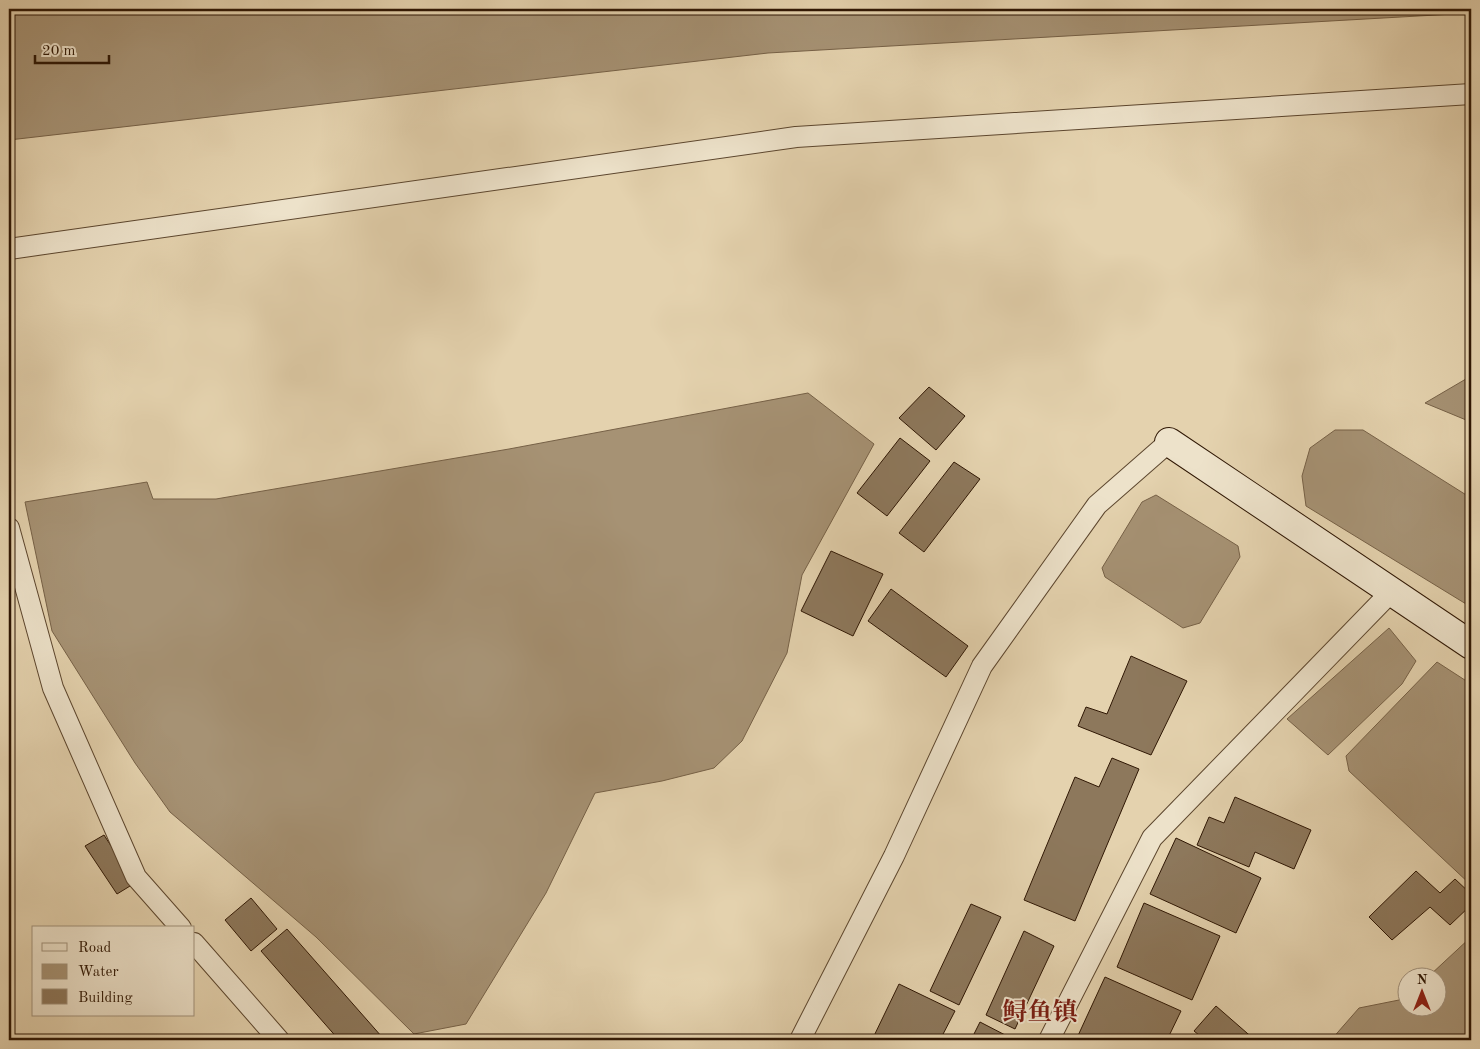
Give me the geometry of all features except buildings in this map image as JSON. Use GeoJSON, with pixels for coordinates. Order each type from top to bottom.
{"type":"FeatureCollection","features":[{"type":"Feature","properties":{"kind":"street"},"geometry":{"type":"LineString","coordinates":[[9,249],[796,138],[1471,94]]}},
{"type":"Feature","properties":{"kind":"street"},"geometry":{"type":"LineString","coordinates":[[800,1040],[894,856],[982,666],[1097,505],[1169,442],[1471,644]]}},
{"type":"Feature","properties":{"kind":"street"},"geometry":{"type":"LineString","coordinates":[[9,528],[53,688],[136,877],[179,926]]}},
{"type":"Feature","properties":{"kind":"street"},"geometry":{"type":"LineString","coordinates":[[1048,1040],[1152,838],[1392,591]]}},
{"type":"Feature","properties":{"kind":"street"},"geometry":{"type":"LineString","coordinates":[[195,944],[279,1040]]}},
{"type":"Feature","properties":{"kind":"water"},"geometry":{"type":"Polygon","coordinates":[[[9,9],[1471,9],[1471,13],[768,53],[9,140],[9,9]]]}},
{"type":"Feature","properties":{"kind":"water"},"geometry":{"type":"Polygon","coordinates":[[[1471,376],[1471,422],[1425,403],[1471,376]]]}},
{"type":"Feature","properties":{"kind":"water"},"geometry":{"type":"Polygon","coordinates":[[[808,393],[874,444],[802,575],[787,653],[742,741],[714,768],[662,781],[595,793],[546,893],[466,1024],[414,1034],[316,937],[170,812],[135,763],[52,631],[25,502],[147,482],[153,499],[216,499],[509,449],[808,393]]]}},
{"type":"Feature","properties":{"kind":"water"},"geometry":{"type":"Polygon","coordinates":[[[1335,430],[1363,430],[1471,498],[1471,607],[1306,506],[1302,476],[1310,448],[1335,430]]]}},
{"type":"Feature","properties":{"kind":"water"},"geometry":{"type":"Polygon","coordinates":[[[1156,495],[1238,546],[1240,557],[1200,623],[1183,628],[1105,577],[1102,568],[1142,502],[1156,495]]]}},
{"type":"Feature","properties":{"kind":"water"},"geometry":{"type":"Polygon","coordinates":[[[1389,628],[1416,661],[1402,684],[1328,755],[1287,719],[1389,628]]]}},
{"type":"Feature","properties":{"kind":"water"},"geometry":{"type":"Polygon","coordinates":[[[1437,662],[1471,684],[1471,885],[1349,771],[1346,756],[1437,662]]]}},
{"type":"Feature","properties":{"kind":"water"},"geometry":{"type":"Polygon","coordinates":[[[1471,937],[1471,1040],[1331,1040],[1359,1008],[1398,1000],[1398,1016],[1448,1016],[1448,966],[1440,966],[1471,937]]]}},
{"type":"Feature","properties":{"kind":"district","name":"鲟鱼镇"},"geometry":{"type":"Point","coordinates":[1040,1011]}}]}
